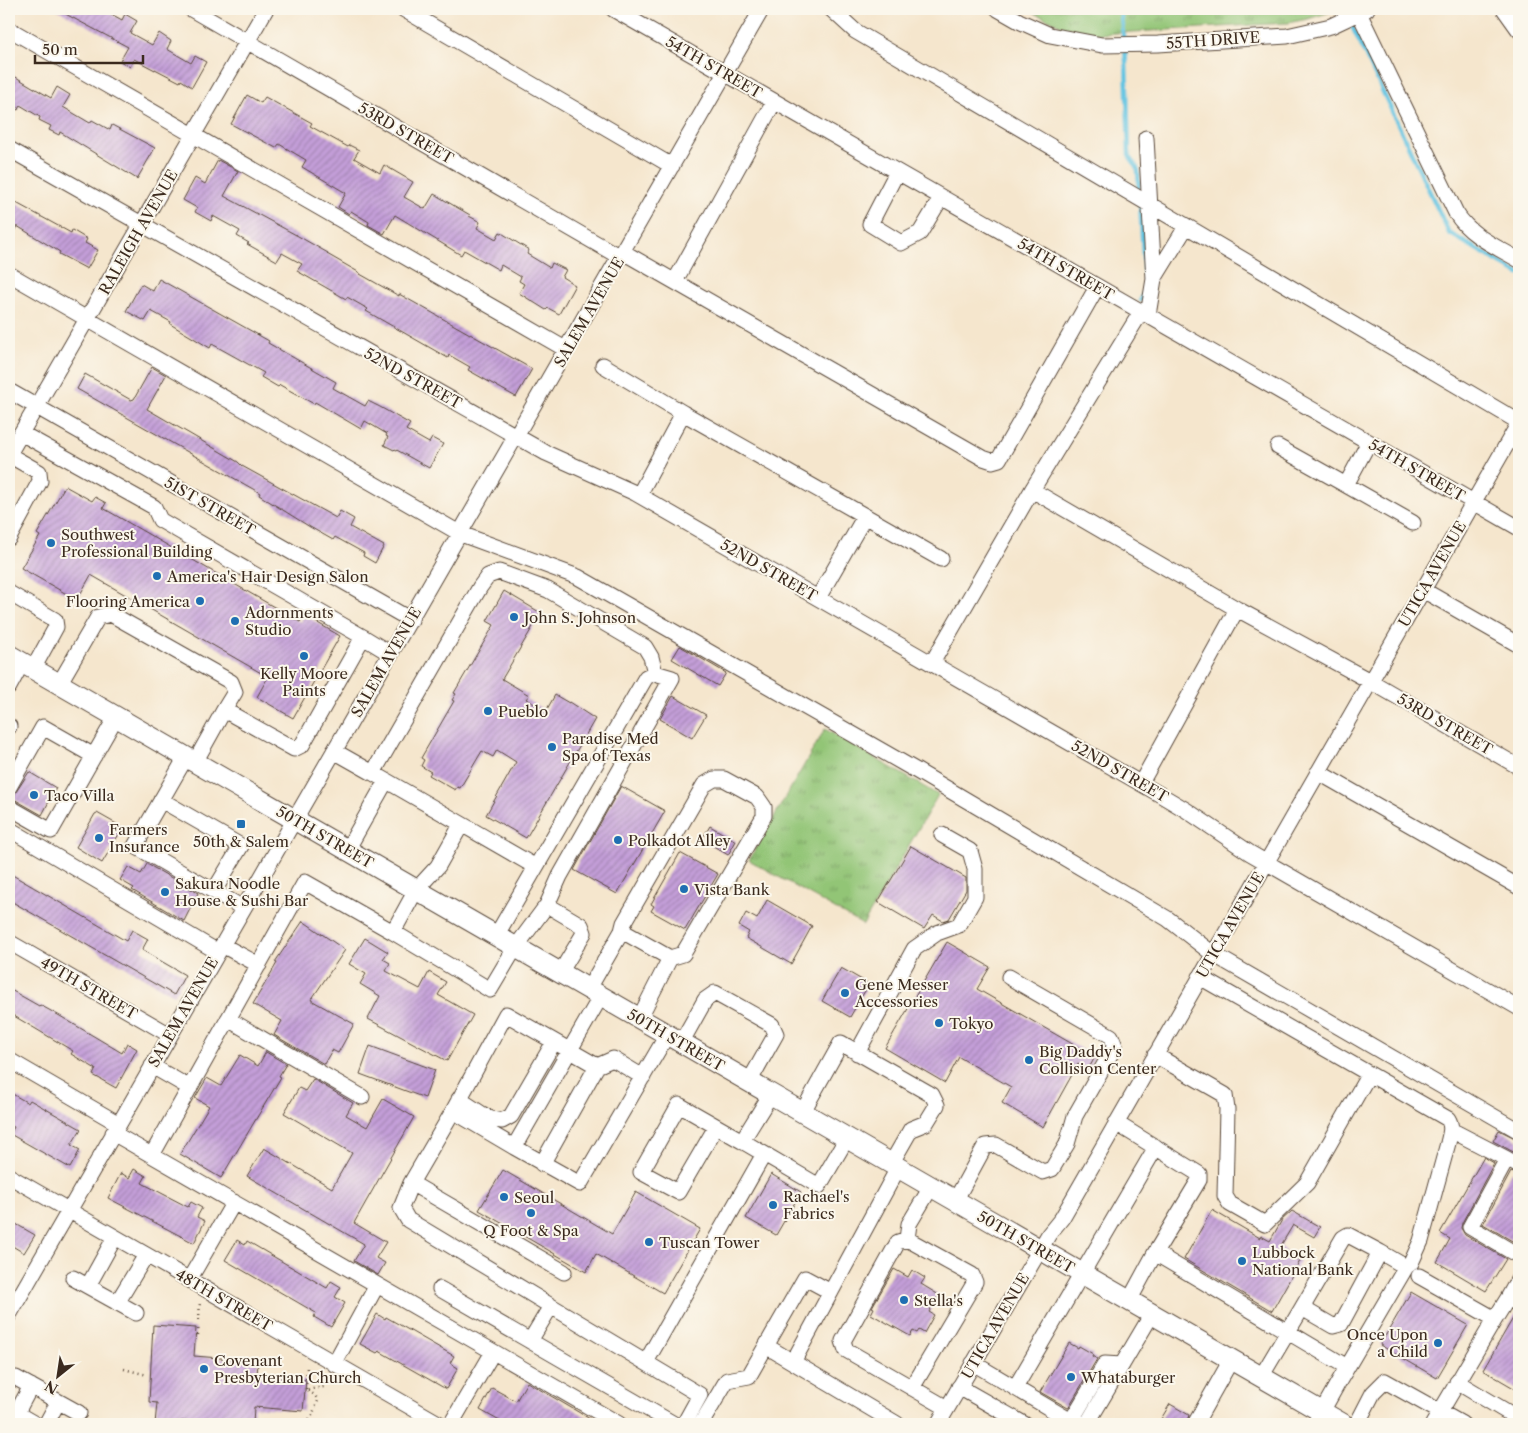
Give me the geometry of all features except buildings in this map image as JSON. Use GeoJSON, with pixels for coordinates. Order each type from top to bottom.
{"type":"FeatureCollection","features":[{"type":"Feature","properties":{"kind":"main road","name":"50TH STREET"},"geometry":{"type":"LineString","coordinates":[[21,662],[1261,1377],[1319,1418],[1342,1424]]}},
{"type":"Feature","properties":{"kind":"street","name":"53RD STREET"},"geometry":{"type":"LineString","coordinates":[[191,9],[622,254],[674,281],[983,458],[992,461],[999,459],[1097,287]]}},
{"type":"Feature","properties":{"kind":"street","name":"RALEIGH AVENUE"},"geometry":{"type":"LineString","coordinates":[[9,455],[266,9]]}},
{"type":"Feature","properties":{"kind":"street"},"geometry":{"type":"LineString","coordinates":[[402,9],[672,166]]}},
{"type":"Feature","properties":{"kind":"street","name":"54TH STREET"},"geometry":{"type":"LineString","coordinates":[[613,9],[1519,528]]}},
{"type":"Feature","properties":{"kind":"street","name":"SALEM AVENUE"},"geometry":{"type":"LineString","coordinates":[[9,1315],[14,1294],[69,1210],[461,534],[762,9]]}},
{"type":"Feature","properties":{"kind":"street"},"geometry":{"type":"LineString","coordinates":[[831,9],[855,31],[1519,422]]}},
{"type":"Feature","properties":{"kind":"street","name":"55TH DRIVE"},"geometry":{"type":"LineString","coordinates":[[998,9],[1019,21],[1054,36],[1102,45],[1158,44],[1287,36],[1331,26],[1363,11]]}},
{"type":"Feature","properties":{"kind":"street"},"geometry":{"type":"LineString","coordinates":[[1504,9],[1519,30]]}},
{"type":"Feature","properties":{"kind":"street"},"geometry":{"type":"LineString","coordinates":[[1363,11],[1461,222],[1470,230],[1519,260]]}},
{"type":"Feature","properties":{"kind":"street"},"geometry":{"type":"LineString","coordinates":[[9,29],[567,350]]}},
{"type":"Feature","properties":{"kind":"street"},"geometry":{"type":"LineString","coordinates":[[674,281],[774,102]]}},
{"type":"Feature","properties":{"kind":"street"},"geometry":{"type":"LineString","coordinates":[[1146,138],[1154,279]]}},
{"type":"Feature","properties":{"kind":"street","name":"52ND STREET"},"geometry":{"type":"LineString","coordinates":[[9,149],[546,453],[639,495],[1141,783],[1266,862],[1519,1008]]}},
{"type":"Feature","properties":{"kind":"street"},"geometry":{"type":"LineString","coordinates":[[898,172],[870,224],[901,243],[920,233],[941,198]]}},
{"type":"Feature","properties":{"kind":"street"},"geometry":{"type":"LineString","coordinates":[[932,663],[1032,490],[1144,313],[1154,279],[1186,227]]}},
{"type":"Feature","properties":{"kind":"street"},"geometry":{"type":"LineString","coordinates":[[9,274],[461,534],[578,577],[918,772],[1159,914],[1213,954],[1519,1131]]}},
{"type":"Feature","properties":{"kind":"street"},"geometry":{"type":"LineString","coordinates":[[602,365],[941,559]]}},
{"type":"Feature","properties":{"kind":"street","name":"51ST STREET"},"geometry":{"type":"LineString","coordinates":[[9,391],[411,620]]}},
{"type":"Feature","properties":{"kind":"street"},"geometry":{"type":"LineString","coordinates":[[639,495],[683,413]]}},
{"type":"Feature","properties":{"kind":"street","name":"UTICA AVENUE"},"geometry":{"type":"LineString","coordinates":[[938,1424],[1049,1234],[1062,1218],[1519,422]]}},
{"type":"Feature","properties":{"kind":"street"},"geometry":{"type":"LineString","coordinates":[[21,433],[148,503],[154,507],[160,520],[391,654]]}},
{"type":"Feature","properties":{"kind":"street"},"geometry":{"type":"LineString","coordinates":[[1346,485],[1369,442]]}},
{"type":"Feature","properties":{"kind":"street"},"geometry":{"type":"LineString","coordinates":[[1278,447],[1413,523]]}},
{"type":"Feature","properties":{"kind":"street"},"geometry":{"type":"LineString","coordinates":[[9,455],[39,472],[40,481],[9,538]]}},
{"type":"Feature","properties":{"kind":"street","name":"53RD STREET"},"geometry":{"type":"LineString","coordinates":[[1032,490],[1237,609],[1370,681],[1519,766]]}},
{"type":"Feature","properties":{"kind":"street"},"geometry":{"type":"LineString","coordinates":[[818,598],[865,516]]}},
{"type":"Feature","properties":{"kind":"street"},"geometry":{"type":"LineString","coordinates":[[347,850],[379,777],[480,587],[488,576],[499,572],[548,590],[646,647],[652,657],[655,672]]}},
{"type":"Feature","properties":{"kind":"street"},"geometry":{"type":"LineString","coordinates":[[1423,590],[1519,645]]}},
{"type":"Feature","properties":{"kind":"street"},"geometry":{"type":"LineString","coordinates":[[9,593],[55,620],[56,627],[21,662],[9,687]]}},
{"type":"Feature","properties":{"kind":"street"},"geometry":{"type":"LineString","coordinates":[[1141,783],[1237,609]]}},
{"type":"Feature","properties":{"kind":"street"},"geometry":{"type":"LineString","coordinates":[[59,684],[98,617],[111,614],[231,682],[235,692],[162,800],[135,846],[243,908]]}},
{"type":"Feature","properties":{"kind":"street"},"geometry":{"type":"LineString","coordinates":[[224,710],[294,749],[302,745],[362,637]]}},
{"type":"Feature","properties":{"kind":"street"},"geometry":{"type":"LineString","coordinates":[[152,1155],[305,882],[490,990],[515,948],[547,905],[560,876],[672,678],[655,672],[646,677],[496,936]]}},
{"type":"Feature","properties":{"kind":"street"},"geometry":{"type":"LineString","coordinates":[[9,807],[51,831],[116,717]]}},
{"type":"Feature","properties":{"kind":"street"},"geometry":{"type":"LineString","coordinates":[[9,786],[43,727],[94,756]]}},
{"type":"Feature","properties":{"kind":"street"},"geometry":{"type":"LineString","coordinates":[[334,751],[536,868]]}},
{"type":"Feature","properties":{"kind":"street"},"geometry":{"type":"LineString","coordinates":[[1318,772],[1519,887]]}},
{"type":"Feature","properties":{"kind":"street"},"geometry":{"type":"LineString","coordinates":[[514,1147],[570,1051],[624,924],[704,785],[714,779],[724,779],[757,796],[764,807],[764,816],[683,954],[670,958],[639,1019]]}},
{"type":"Feature","properties":{"kind":"street"},"geometry":{"type":"LineString","coordinates":[[162,800],[240,846],[214,891]]}},
{"type":"Feature","properties":{"kind":"street"},"geometry":{"type":"LineString","coordinates":[[393,932],[416,890],[438,866],[461,825]]}},
{"type":"Feature","properties":{"kind":"street"},"geometry":{"type":"LineString","coordinates":[[9,829],[220,948],[259,965]]}},
{"type":"Feature","properties":{"kind":"street"},"geometry":{"type":"LineString","coordinates":[[857,1053],[914,948],[937,933],[959,925],[975,897],[975,869],[970,851],[942,835]]}},
{"type":"Feature","properties":{"kind":"street"},"geometry":{"type":"LineString","coordinates":[[547,905],[581,926],[584,933],[560,973]]}},
{"type":"Feature","properties":{"kind":"street"},"geometry":{"type":"LineString","coordinates":[[622,931],[670,958]]}},
{"type":"Feature","properties":{"kind":"street","name":"49TH STREET"},"geometry":{"type":"LineString","coordinates":[[9,942],[170,1035]]}},
{"type":"Feature","properties":{"kind":"street"},"geometry":{"type":"LineString","coordinates":[[955,1201],[985,1146],[996,1145],[1042,1172],[1052,1169],[1067,1144],[1075,1116],[1115,1046],[1111,1036],[1009,977]]}},
{"type":"Feature","properties":{"kind":"street"},"geometry":{"type":"LineString","coordinates":[[1200,977],[1448,1119],[1450,1123],[1451,1130],[1421,1241],[1412,1263],[1406,1267],[1319,1418]]}},
{"type":"Feature","properties":{"kind":"street"},"geometry":{"type":"LineString","coordinates":[[456,1105],[514,1147],[580,1184],[643,1077],[705,1000],[715,993],[772,1025],[776,1034],[749,1082]]}},
{"type":"Feature","properties":{"kind":"street"},"geometry":{"type":"LineString","coordinates":[[597,1066],[506,1014],[411,1183],[401,1208],[408,1220],[700,1395],[684,1424]]}},
{"type":"Feature","properties":{"kind":"street"},"geometry":{"type":"LineString","coordinates":[[228,1019],[362,1097]]}},
{"type":"Feature","properties":{"kind":"street"},"geometry":{"type":"LineString","coordinates":[[456,1105],[491,1119],[502,1121],[511,1116],[554,1042]]}},
{"type":"Feature","properties":{"kind":"street"},"geometry":{"type":"LineString","coordinates":[[792,1362],[831,1292],[911,1129],[926,1123],[937,1105],[932,1095],[840,1043],[802,1113]]}},
{"type":"Feature","properties":{"kind":"street"},"geometry":{"type":"LineString","coordinates":[[1155,1054],[1224,1095],[1226,1109],[1225,1196],[1230,1204],[1265,1224],[1307,1183],[1369,1074]]}},
{"type":"Feature","properties":{"kind":"street"},"geometry":{"type":"LineString","coordinates":[[542,1164],[597,1066],[613,1058],[643,1077]]}},
{"type":"Feature","properties":{"kind":"street"},"geometry":{"type":"LineString","coordinates":[[9,1060],[116,1128],[152,1155],[619,1424]]}},
{"type":"Feature","properties":{"kind":"street"},"geometry":{"type":"LineString","coordinates":[[152,1066],[190,1088]]}},
{"type":"Feature","properties":{"kind":"street"},"geometry":{"type":"LineString","coordinates":[[742,1141],[771,1094]]}},
{"type":"Feature","properties":{"kind":"street"},"geometry":{"type":"LineString","coordinates":[[716,1126],[678,1192],[641,1172],[679,1105],[716,1126],[742,1141],[819,1186],[846,1138]]}},
{"type":"Feature","properties":{"kind":"street"},"geometry":{"type":"LineString","coordinates":[[1116,1123],[1199,1174],[1199,1180],[1155,1253],[1129,1301]]}},
{"type":"Feature","properties":{"kind":"street"},"geometry":{"type":"LineString","coordinates":[[1451,1130],[1513,1163],[1470,1227],[1519,1256]]}},
{"type":"Feature","properties":{"kind":"street"},"geometry":{"type":"LineString","coordinates":[[1015,1388],[1156,1148]]}},
{"type":"Feature","properties":{"kind":"street"},"geometry":{"type":"LineString","coordinates":[[646,1362],[764,1154]]}},
{"type":"Feature","properties":{"kind":"street","name":"48TH STREET"},"geometry":{"type":"LineString","coordinates":[[9,1176],[440,1424]]}},
{"type":"Feature","properties":{"kind":"street"},"geometry":{"type":"LineString","coordinates":[[411,1183],[564,1272]]}},
{"type":"Feature","properties":{"kind":"street"},"geometry":{"type":"LineString","coordinates":[[907,1238],[909,1224],[931,1187]]}},
{"type":"Feature","properties":{"kind":"street"},"geometry":{"type":"LineString","coordinates":[[195,1284],[234,1202]]}},
{"type":"Feature","properties":{"kind":"street"},"geometry":{"type":"LineString","coordinates":[[1261,1377],[1344,1238],[1348,1235],[1406,1267]]}},
{"type":"Feature","properties":{"kind":"street"},"geometry":{"type":"LineString","coordinates":[[88,1286],[115,1237]]}},
{"type":"Feature","properties":{"kind":"street"},"geometry":{"type":"LineString","coordinates":[[907,1238],[898,1242],[843,1341],[846,1350],[947,1408]]}},
{"type":"Feature","properties":{"kind":"street"},"geometry":{"type":"LineString","coordinates":[[907,1238],[972,1276],[975,1282],[912,1388]]}},
{"type":"Feature","properties":{"kind":"street"},"geometry":{"type":"LineString","coordinates":[[1302,1308],[1333,1326],[1341,1324],[1380,1252]]}},
{"type":"Feature","properties":{"kind":"street"},"geometry":{"type":"LineString","coordinates":[[1155,1253],[1300,1341],[1347,1367]]}},
{"type":"Feature","properties":{"kind":"street"},"geometry":{"type":"LineString","coordinates":[[117,1303],[146,1255]]}},
{"type":"Feature","properties":{"kind":"street"},"geometry":{"type":"LineString","coordinates":[[1419,1276],[1495,1319]]}},
{"type":"Feature","properties":{"kind":"street"},"geometry":{"type":"LineString","coordinates":[[74,1278],[136,1313]]}},
{"type":"Feature","properties":{"kind":"street"},"geometry":{"type":"LineString","coordinates":[[701,1424],[727,1380],[749,1376],[805,1278],[831,1292]]}},
{"type":"Feature","properties":{"kind":"street"},"geometry":{"type":"LineString","coordinates":[[1437,1418],[1495,1319],[1514,1301],[1519,1278]]}},
{"type":"Feature","properties":{"kind":"street"},"geometry":{"type":"LineString","coordinates":[[334,1364],[377,1285]]}},
{"type":"Feature","properties":{"kind":"street"},"geometry":{"type":"LineString","coordinates":[[440,1289],[674,1424]]}},
{"type":"Feature","properties":{"kind":"street"},"geometry":{"type":"LineString","coordinates":[[530,1341],[551,1306]]}},
{"type":"Feature","properties":{"kind":"street"},"geometry":{"type":"LineString","coordinates":[[973,1363],[1071,1421],[1087,1424],[1152,1314]]}},
{"type":"Feature","properties":{"kind":"street"},"geometry":{"type":"LineString","coordinates":[[766,1346],[892,1423]]}},
{"type":"Feature","properties":{"kind":"street"},"geometry":{"type":"LineString","coordinates":[[451,1424],[493,1352]]}},
{"type":"Feature","properties":{"kind":"street"},"geometry":{"type":"LineString","coordinates":[[1194,1424],[1231,1360]]}},
{"type":"Feature","properties":{"kind":"street"},"geometry":{"type":"LineString","coordinates":[[16,1378],[79,1413]]}},
{"type":"Feature","properties":{"kind":"street"},"geometry":{"type":"LineString","coordinates":[[1356,1424],[1373,1393],[1385,1381],[1437,1418],[1462,1424]]}},
{"type":"Feature","properties":{"kind":"street"},"geometry":{"type":"LineString","coordinates":[[1458,1382],[1519,1419]]}},
{"type":"Feature","properties":{"kind":"street"},"geometry":{"type":"LineString","coordinates":[[31,1386],[12,1411],[35,1424]]}},
{"type":"Feature","properties":{"kind":"street"},"geometry":{"type":"LineString","coordinates":[[959,1387],[1024,1424]]}},
{"type":"Feature","properties":{"kind":"street"},"geometry":{"type":"LineString","coordinates":[[46,1424],[58,1402]]}},
{"type":"Feature","properties":{"kind":"path"},"geometry":{"type":"LineString","coordinates":[[195,1284],[198,1335]]}},
{"type":"Feature","properties":{"kind":"path"},"geometry":{"type":"LineString","coordinates":[[306,1390],[308,1348]]}},
{"type":"Feature","properties":{"kind":"path"},"geometry":{"type":"LineString","coordinates":[[306,1390],[324,1387],[334,1364]]}},
{"type":"Feature","properties":{"kind":"path"},"geometry":{"type":"LineString","coordinates":[[124,1369],[147,1375]]}},
{"type":"Feature","properties":{"kind":"path"},"geometry":{"type":"LineString","coordinates":[[306,1390],[315,1395],[318,1401],[311,1418],[306,1424]]}},
{"type":"Feature","properties":{"kind":"green space"},"geometry":{"type":"Polygon","coordinates":[[[1026,9],[1340,9],[1287,23],[1098,34],[1064,27],[1026,9]]]}},
{"type":"Feature","properties":{"kind":"green space"},"geometry":{"type":"Polygon","coordinates":[[[825,729],[938,795],[863,925],[749,860],[825,729]]]}},
{"type":"Feature","properties":{"kind":"waterway"},"geometry":{"type":"LineString","coordinates":[[1120,9],[1126,61],[1129,155],[1138,170],[1139,194]]}},
{"type":"Feature","properties":{"kind":"waterway"},"geometry":{"type":"LineString","coordinates":[[1344,9],[1449,233],[1519,274]]}},
{"type":"Feature","properties":{"kind":"waterway"},"geometry":{"type":"LineString","coordinates":[[1140,202],[1145,288],[1141,300]]}},
{"type":"Feature","properties":{"kind":"place","name":"Southwest Professional Building"},"geometry":{"type":"Point","coordinates":[51,543]}},
{"type":"Feature","properties":{"kind":"place","name":"America's Hair Design Salon"},"geometry":{"type":"Point","coordinates":[157,576]}},
{"type":"Feature","properties":{"kind":"place","name":"Flooring America"},"geometry":{"type":"Point","coordinates":[200,601]}},
{"type":"Feature","properties":{"kind":"place","name":"John S. Johnson"},"geometry":{"type":"Point","coordinates":[514,617]}},
{"type":"Feature","properties":{"kind":"place","name":"Adornments Studio"},"geometry":{"type":"Point","coordinates":[235,621]}},
{"type":"Feature","properties":{"kind":"place","name":"Kelly Moore Paints"},"geometry":{"type":"Point","coordinates":[304,656]}},
{"type":"Feature","properties":{"kind":"place","name":"Pueblo"},"geometry":{"type":"Point","coordinates":[488,711]}},
{"type":"Feature","properties":{"kind":"place","name":"Paradise Med Spa of Texas"},"geometry":{"type":"Point","coordinates":[552,747]}},
{"type":"Feature","properties":{"kind":"place","name":"Taco Villa"},"geometry":{"type":"Point","coordinates":[34,795]}},
{"type":"Feature","properties":{"kind":"place","name":"50th & Salem"},"geometry":{"type":"Point","coordinates":[241,824]}},
{"type":"Feature","properties":{"kind":"place","name":"Farmers Insurance"},"geometry":{"type":"Point","coordinates":[99,838]}},
{"type":"Feature","properties":{"kind":"place","name":"Polkadot Alley"},"geometry":{"type":"Point","coordinates":[618,840]}},
{"type":"Feature","properties":{"kind":"place","name":"Vista Bank"},"geometry":{"type":"Point","coordinates":[684,889]}},
{"type":"Feature","properties":{"kind":"place","name":"Sakura Noodle House & Sushi Bar"},"geometry":{"type":"Point","coordinates":[165,892]}},
{"type":"Feature","properties":{"kind":"place","name":"Gene Messer Accessories"},"geometry":{"type":"Point","coordinates":[845,993]}},
{"type":"Feature","properties":{"kind":"place","name":"Tokyo"},"geometry":{"type":"Point","coordinates":[939,1023]}},
{"type":"Feature","properties":{"kind":"place","name":"Big Daddy's Collision Center"},"geometry":{"type":"Point","coordinates":[1029,1060]}},
{"type":"Feature","properties":{"kind":"place","name":"Seoul"},"geometry":{"type":"Point","coordinates":[504,1197]}},
{"type":"Feature","properties":{"kind":"place","name":"Rachael's Fabrics"},"geometry":{"type":"Point","coordinates":[773,1205]}},
{"type":"Feature","properties":{"kind":"place","name":"Q Foot & Spa"},"geometry":{"type":"Point","coordinates":[531,1213]}},
{"type":"Feature","properties":{"kind":"place","name":"Tuscan Tower"},"geometry":{"type":"Point","coordinates":[649,1242]}},
{"type":"Feature","properties":{"kind":"place","name":"Lubbock National Bank"},"geometry":{"type":"Point","coordinates":[1242,1261]}},
{"type":"Feature","properties":{"kind":"place","name":"Stella's"},"geometry":{"type":"Point","coordinates":[904,1300]}},
{"type":"Feature","properties":{"kind":"place","name":"Once Upon a Child"},"geometry":{"type":"Point","coordinates":[1438,1343]}},
{"type":"Feature","properties":{"kind":"place","name":"Covenant Presbyterian Church"},"geometry":{"type":"Point","coordinates":[204,1369]}},
{"type":"Feature","properties":{"kind":"place","name":"Whataburger"},"geometry":{"type":"Point","coordinates":[1071,1377]}}]}
